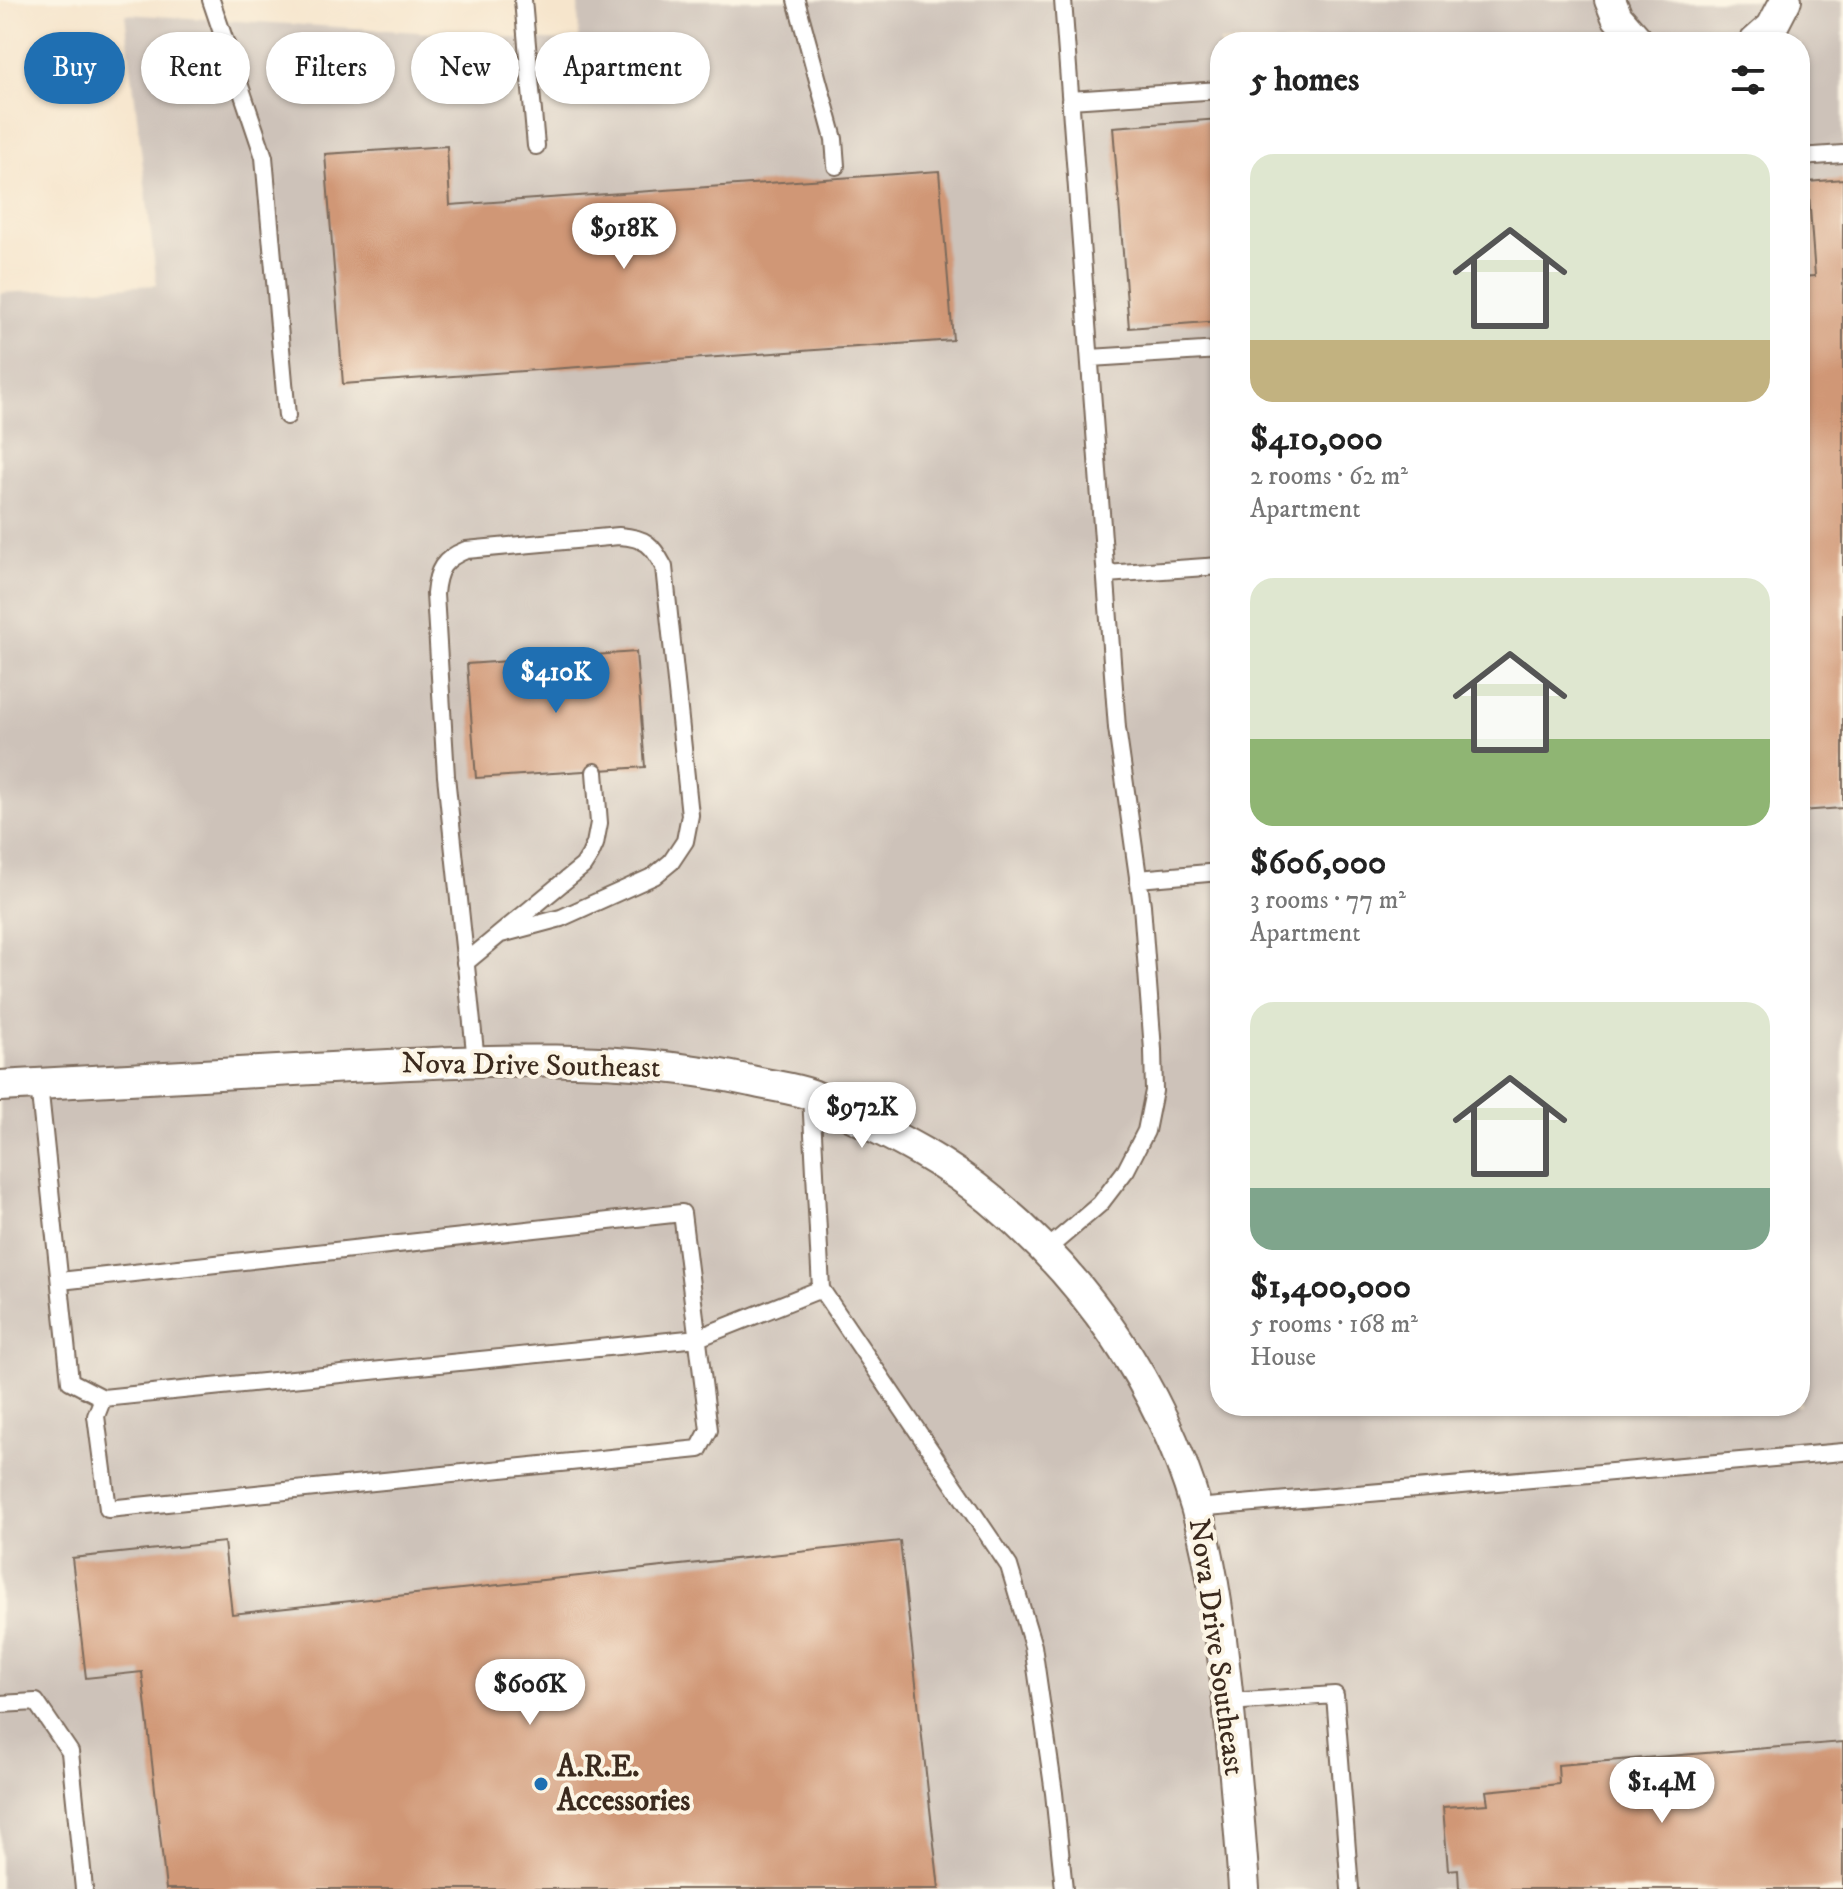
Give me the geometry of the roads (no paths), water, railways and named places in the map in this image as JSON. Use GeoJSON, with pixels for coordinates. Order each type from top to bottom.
{"type":"FeatureCollection","features":[{"type":"Feature","properties":{"kind":"street"},"geometry":{"type":"LineString","coordinates":[[1610,0],[1617,17],[1630,32]]}},
{"type":"Feature","properties":{"kind":"street"},"geometry":{"type":"LineString","coordinates":[[1766,32],[1786,0]]}},
{"type":"Feature","properties":{"kind":"street","name":"Nova Drive Southeast"},"geometry":{"type":"LineString","coordinates":[[0,1086],[476,1061],[556,1060],[638,1064],[692,1070],[811,1095],[897,1137],[944,1166],[988,1197],[1046,1250],[1100,1315],[1131,1360],[1174,1444],[1196,1508],[1209,1561],[1222,1642],[1244,1889]]}},
{"type":"Feature","properties":{"kind":"lane"},"geometry":{"type":"LineString","coordinates":[[211,0],[264,157],[287,416]]}},
{"type":"Feature","properties":{"kind":"lane"},"geometry":{"type":"LineString","coordinates":[[523,0],[536,146]]}},
{"type":"Feature","properties":{"kind":"lane"},"geometry":{"type":"LineString","coordinates":[[796,0],[834,139],[836,166]]}},
{"type":"Feature","properties":{"kind":"lane"},"geometry":{"type":"LineString","coordinates":[[1046,1250],[1100,1204],[1114,1187],[1137,1152],[1146,1131],[1154,1091],[1142,905],[1117,728],[1063,0]]}},
{"type":"Feature","properties":{"kind":"lane"},"geometry":{"type":"LineString","coordinates":[[1070,100],[1210,91]]}},
{"type":"Feature","properties":{"kind":"lane"},"geometry":{"type":"LineString","coordinates":[[1810,156],[1843,154]]}},
{"type":"Feature","properties":{"kind":"lane"},"geometry":{"type":"LineString","coordinates":[[1090,358],[1210,351]]}},
{"type":"Feature","properties":{"kind":"lane"},"geometry":{"type":"LineString","coordinates":[[476,1061],[446,776],[435,594],[437,580],[442,566],[452,556],[466,550],[635,537],[649,543],[664,567],[690,815],[685,841],[671,862],[654,876],[561,918],[501,934]]}},
{"type":"Feature","properties":{"kind":"lane"},"geometry":{"type":"LineString","coordinates":[[1106,574],[1210,567]]}},
{"type":"Feature","properties":{"kind":"lane"},"geometry":{"type":"LineString","coordinates":[[465,963],[583,866],[595,844],[599,823],[595,772]]}},
{"type":"Feature","properties":{"kind":"lane"},"geometry":{"type":"LineString","coordinates":[[1138,879],[1210,873]]}},
{"type":"Feature","properties":{"kind":"lane"},"geometry":{"type":"LineString","coordinates":[[39,1084],[70,1381],[103,1398],[698,1338],[821,1289]]}},
{"type":"Feature","properties":{"kind":"lane"},"geometry":{"type":"LineString","coordinates":[[811,1095],[821,1289],[1009,1566],[1033,1646],[1064,1889]]}},
{"type":"Feature","properties":{"kind":"lane"},"geometry":{"type":"LineString","coordinates":[[60,1281],[682,1213],[709,1430],[699,1449],[108,1509],[96,1416],[103,1398]]}},
{"type":"Feature","properties":{"kind":"lane"},"geometry":{"type":"LineString","coordinates":[[1196,1508],[1843,1452]]}},
{"type":"Feature","properties":{"kind":"lane"},"geometry":{"type":"LineString","coordinates":[[1228,1702],[1335,1695],[1350,1889]]}},
{"type":"Feature","properties":{"kind":"lane"},"geometry":{"type":"LineString","coordinates":[[0,1704],[36,1702],[70,1752],[84,1889]]}},
{"type":"Feature","properties":{"kind":"place","name":"A.R.E. Accessories"},"geometry":{"type":"Point","coordinates":[541,1784]}}]}
